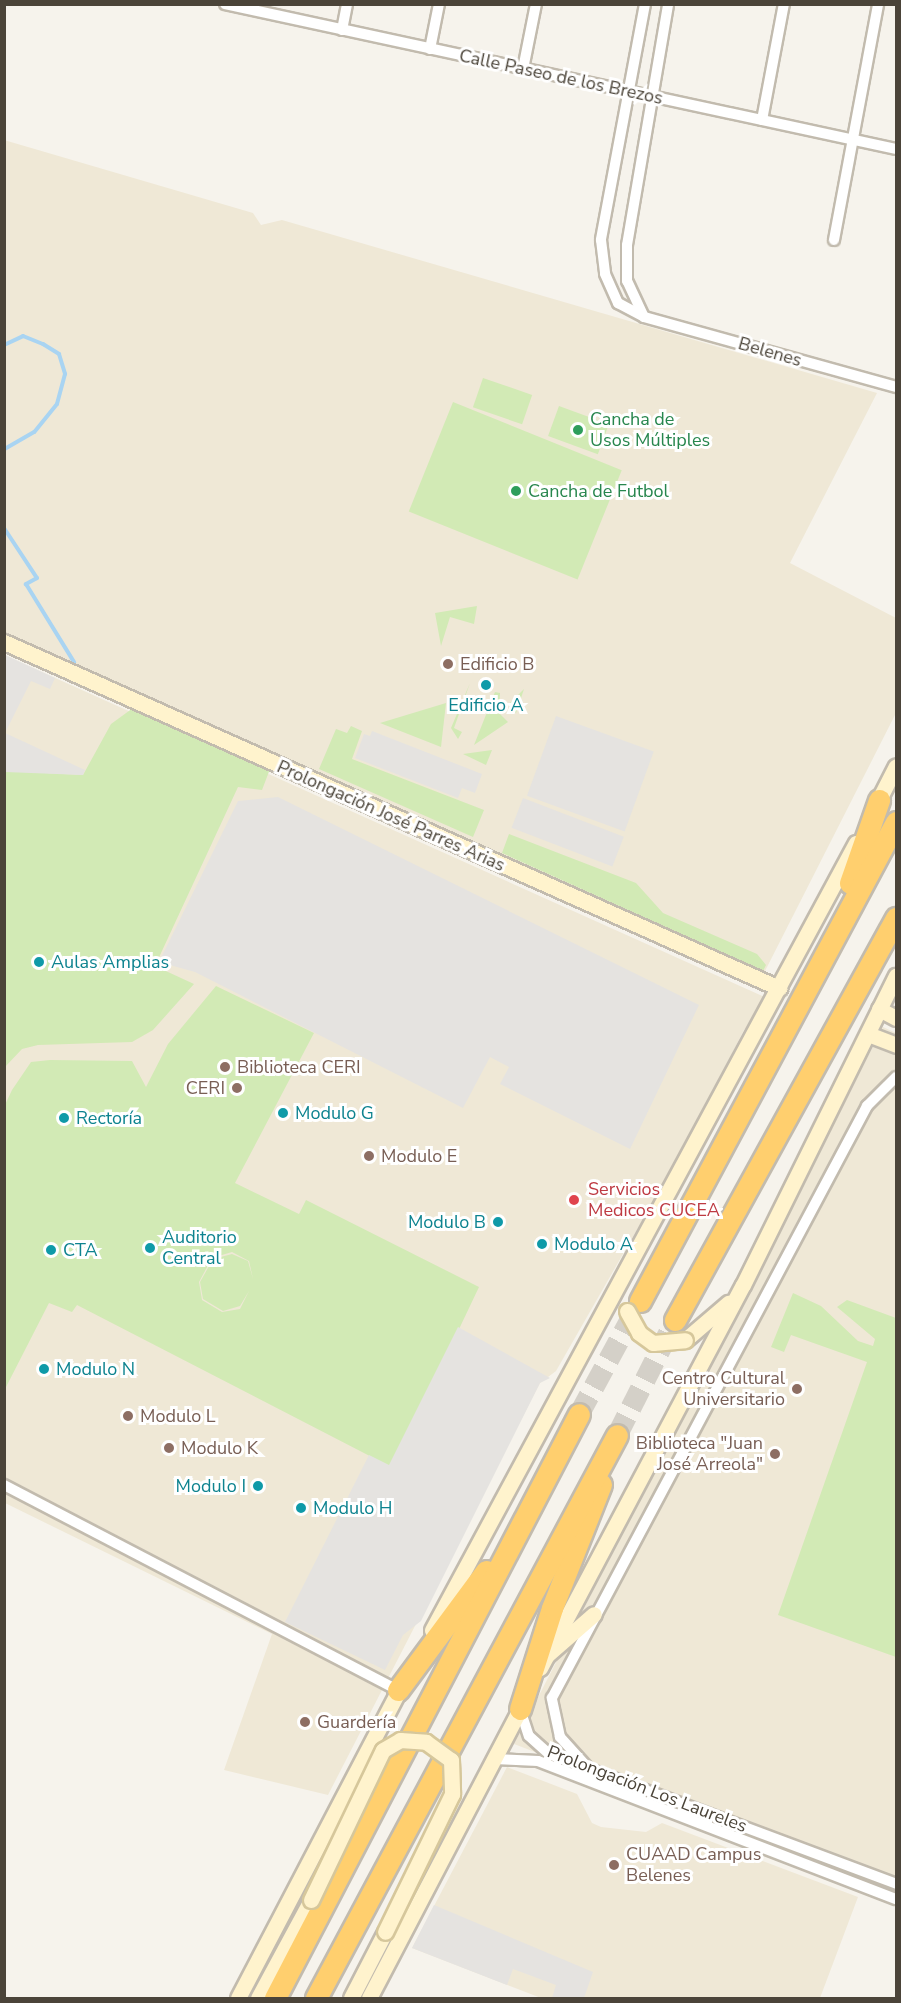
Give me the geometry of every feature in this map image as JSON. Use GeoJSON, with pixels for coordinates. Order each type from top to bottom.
{"type":"FeatureCollection","features":[{"type":"Feature","properties":{"kind":"highway"},"geometry":{"type":"LineString","coordinates":[[713,1167],[772,1033],[847,889],[879,800]]}},
{"type":"Feature","properties":{"kind":"highway"},"geometry":{"type":"LineString","coordinates":[[634,1306],[713,1167],[897,822]]}},
{"type":"Feature","properties":{"kind":"highway"},"geometry":{"type":"LineString","coordinates":[[675,1320],[897,918]]}},
{"type":"Feature","properties":{"kind":"highway"},"geometry":{"type":"LineString","coordinates":[[275,1998],[579,1414],[552,1450],[483,1577],[399,1690]]}},
{"type":"Feature","properties":{"kind":"highway"},"geometry":{"type":"LineString","coordinates":[[315,1998],[616,1435],[520,1709]]}},
{"type":"Feature","properties":{"kind":"main road","name":"Prolongación José Parres Arias"},"geometry":{"type":"LineString","coordinates":[[4,642],[779,988]]}},
{"type":"Feature","properties":{"kind":"main road"},"geometry":{"type":"LineString","coordinates":[[238,1998],[399,1690],[630,1270],[897,766]]}},
{"type":"Feature","properties":{"kind":"main road"},"geometry":{"type":"LineString","coordinates":[[369,1998],[743,1285],[897,976]]}},
{"type":"Feature","properties":{"kind":"main road"},"geometry":{"type":"LineString","coordinates":[[879,1009],[897,1018]]}},
{"type":"Feature","properties":{"kind":"main road"},"geometry":{"type":"LineString","coordinates":[[868,1034],[897,1045]]}},
{"type":"Feature","properties":{"kind":"main road"},"geometry":{"type":"LineString","coordinates":[[630,1270],[639,1333],[653,1342],[685,1340],[706,1326],[743,1285]]}},
{"type":"Feature","properties":{"kind":"main road"},"geometry":{"type":"LineString","coordinates":[[547,1655],[573,1638],[594,1614]]}},
{"type":"Feature","properties":{"kind":"main road"},"geometry":{"type":"LineString","coordinates":[[258,1998],[311,1900],[383,1750],[400,1740],[426,1742],[451,1760],[453,1794],[351,1998]]}},
{"type":"Feature","properties":{"kind":"street","name":"Calle Paseo de los Brezos"},"geometry":{"type":"LineString","coordinates":[[225,4],[897,149]]}},
{"type":"Feature","properties":{"kind":"street"},"geometry":{"type":"LineString","coordinates":[[342,30],[347,4]]}},
{"type":"Feature","properties":{"kind":"street"},"geometry":{"type":"LineString","coordinates":[[430,49],[439,4]]}},
{"type":"Feature","properties":{"kind":"street"},"geometry":{"type":"LineString","coordinates":[[523,69],[536,4]]}},
{"type":"Feature","properties":{"kind":"street","name":"Belenes"},"geometry":{"type":"LineString","coordinates":[[645,4],[601,240],[606,274],[618,303],[644,317],[897,387]]}},
{"type":"Feature","properties":{"kind":"street"},"geometry":{"type":"LineString","coordinates":[[644,317],[627,280],[627,245],[668,4]]}},
{"type":"Feature","properties":{"kind":"street"},"geometry":{"type":"LineString","coordinates":[[762,120],[784,4]]}},
{"type":"Feature","properties":{"kind":"street"},"geometry":{"type":"LineString","coordinates":[[834,240],[878,4]]}},
{"type":"Feature","properties":{"kind":"street"},"geometry":{"type":"LineString","coordinates":[[590,1770],[562,1740],[551,1706],[594,1614],[867,1106],[897,1077]]}},
{"type":"Feature","properties":{"kind":"street"},"geometry":{"type":"LineString","coordinates":[[4,1485],[399,1690]]}},
{"type":"Feature","properties":{"kind":"street","name":"Prolongación Los Laureles"},"geometry":{"type":"LineString","coordinates":[[520,1709],[529,1736],[555,1762],[897,1899]]}},
{"type":"Feature","properties":{"kind":"street","name":"Prolongación Los Laureles"},"geometry":{"type":"LineString","coordinates":[[495,1759],[523,1758],[590,1770],[897,1884]]}},
{"type":"Feature","properties":{"kind":"street"},"geometry":{"type":"LineString","coordinates":[[852,1882],[857,1869]]}},
{"type":"Feature","properties":{"kind":"shaded area"},"geometry":{"type":"Polygon","coordinates":[[[4,140],[253,213],[261,225],[282,220],[877,393],[790,563],[896,618],[896,713],[764,973],[5,635],[4,140]]]}},
{"type":"Feature","properties":{"kind":"shaded area"},"geometry":{"type":"Polygon","coordinates":[[[4,655],[769,999],[744,1030],[682,1151],[556,1371],[540,1383],[328,1795],[224,1770],[272,1634],[5,1503],[4,655]]]}},
{"type":"Feature","properties":{"kind":"shaded area"},"geometry":{"type":"Polygon","coordinates":[[[5,655],[55,678],[50,689],[31,681],[5,733],[5,655]]]}},
{"type":"Feature","properties":{"kind":"shaded area"},"geometry":{"type":"Polygon","coordinates":[[[556,716],[654,752],[625,831],[527,796],[556,716]]]}},
{"type":"Feature","properties":{"kind":"shaded area"},"geometry":{"type":"Polygon","coordinates":[[[372,731],[482,774],[475,793],[462,788],[458,798],[355,758],[364,734],[370,736],[372,731]]]}},
{"type":"Feature","properties":{"kind":"shaded area"},"geometry":{"type":"Polygon","coordinates":[[[5,733],[85,770],[83,775],[5,772],[5,733]]]}},
{"type":"Feature","properties":{"kind":"shaded area"},"geometry":{"type":"Polygon","coordinates":[[[278,797],[699,1005],[630,1149],[500,1084],[509,1067],[490,1057],[463,1108],[195,972],[159,962],[238,801],[278,797]]]}},
{"type":"Feature","properties":{"kind":"shaded area"},"geometry":{"type":"Polygon","coordinates":[[[523,798],[624,837],[612,867],[512,828],[523,798]]]}},
{"type":"Feature","properties":{"kind":"shaded area","name":"Centro Cultural Universitario"},"geometry":{"type":"Polygon","coordinates":[[[883,1027],[896,1033],[896,1890],[514,1744],[883,1027]]]}},
{"type":"Feature","properties":{"kind":"shaded area"},"geometry":{"type":"Polygon","coordinates":[[[458,1327],[550,1378],[540,1383],[421,1621],[403,1635],[385,1670],[285,1622],[369,1455],[389,1465],[458,1327]]]}},
{"type":"Feature","properties":{"kind":"shaded area","name":"CUAAD Campus Belenes"},"geometry":{"type":"Polygon","coordinates":[[[507,1767],[577,1794],[592,1823],[601,1827],[646,1832],[662,1823],[858,1897],[820,1998],[541,1998],[412,1948],[507,1767]]]}},
{"type":"Feature","properties":{"kind":"shaded area"},"geometry":{"type":"Polygon","coordinates":[[[434,1905],[593,1972],[584,1998],[552,1998],[556,1985],[513,1969],[507,1985],[412,1948],[434,1905]]]}},
{"type":"Feature","properties":{"kind":"green space"},"geometry":{"type":"Polygon","coordinates":[[[483,378],[532,395],[522,424],[473,407],[483,378]]]}},
{"type":"Feature","properties":{"kind":"green space","name":"Cancha de Futbol"},"geometry":{"type":"Polygon","coordinates":[[[453,402],[622,470],[578,580],[409,511],[453,402]]]}},
{"type":"Feature","properties":{"kind":"green space","name":"Cancha de Usos Múltiples"},"geometry":{"type":"Polygon","coordinates":[[[559,406],[609,424],[598,454],[548,436],[559,406]]]}},
{"type":"Feature","properties":{"kind":"green space"},"geometry":{"type":"Polygon","coordinates":[[[477,606],[474,624],[450,617],[441,646],[435,613],[477,606]]]}},
{"type":"Feature","properties":{"kind":"green space"},"geometry":{"type":"Polygon","coordinates":[[[470,683],[454,728],[462,732],[458,739],[451,728],[470,683]]]}},
{"type":"Feature","properties":{"kind":"green space"},"geometry":{"type":"Polygon","coordinates":[[[524,689],[516,713],[508,705],[524,689]]]}},
{"type":"Feature","properties":{"kind":"green space"},"geometry":{"type":"Polygon","coordinates":[[[495,692],[500,693],[499,713],[508,722],[474,745],[495,692]]]}},
{"type":"Feature","properties":{"kind":"green space"},"geometry":{"type":"Polygon","coordinates":[[[446,703],[441,747],[380,723],[446,703]]]}},
{"type":"Feature","properties":{"kind":"green space"},"geometry":{"type":"Polygon","coordinates":[[[133,708],[270,769],[262,790],[238,787],[155,966],[194,984],[153,1030],[132,1042],[38,1045],[22,1049],[5,1067],[5,771],[83,775],[111,724],[133,708]]]}},
{"type":"Feature","properties":{"kind":"green space"},"geometry":{"type":"Polygon","coordinates":[[[351,726],[362,731],[352,759],[484,810],[473,837],[319,769],[336,729],[347,733],[351,726]]]}},
{"type":"Feature","properties":{"kind":"green space"},"geometry":{"type":"Polygon","coordinates":[[[492,750],[486,765],[463,754],[492,750]]]}},
{"type":"Feature","properties":{"kind":"green space"},"geometry":{"type":"Polygon","coordinates":[[[509,834],[636,883],[663,913],[757,954],[766,965],[763,971],[502,853],[509,834]]]}},
{"type":"Feature","properties":{"kind":"green space"},"geometry":{"type":"Polygon","coordinates":[[[216,986],[314,1033],[235,1183],[299,1214],[306,1200],[479,1287],[393,1468],[77,1305],[72,1312],[49,1303],[5,1389],[4,1107],[12,1090],[31,1062],[50,1060],[132,1061],[146,1087],[168,1044],[216,986]],[[232,1252],[212,1258],[199,1282],[202,1300],[222,1312],[240,1309],[249,1291],[240,1306],[223,1311],[203,1299],[200,1282],[213,1259],[232,1254],[248,1261],[253,1279],[249,1261],[232,1252]]]}},
{"type":"Feature","properties":{"kind":"green space"},"geometry":{"type":"Polygon","coordinates":[[[793,1293],[821,1306],[858,1341],[873,1346],[875,1339],[837,1307],[847,1300],[896,1318],[896,1657],[778,1615],[867,1362],[791,1335],[784,1352],[771,1347],[793,1293]]]}},
{"type":"Feature","properties":{"kind":"waterway"},"geometry":{"type":"LineString","coordinates":[[4,345],[23,336],[43,344],[59,354],[65,374],[57,404],[34,432],[4,449]]}},
{"type":"Feature","properties":{"kind":"waterway"},"geometry":{"type":"LineString","coordinates":[[4,528],[37,578],[26,584],[74,662]]}},
{"type":"Feature","properties":{"kind":"tunnel"},"geometry":{"type":"LineString","coordinates":[[579,1414],[640,1301]]}},
{"type":"Feature","properties":{"kind":"tunnel"},"geometry":{"type":"LineString","coordinates":[[617,1435],[675,1320]]}},
{"type":"Feature","properties":{"kind":"place","name":"Cancha de Usos Múltiples"},"geometry":{"type":"Point","coordinates":[578,430]}},
{"type":"Feature","properties":{"kind":"place","name":"Cancha de Futbol"},"geometry":{"type":"Point","coordinates":[516,491]}},
{"type":"Feature","properties":{"kind":"place","name":"Edificio B"},"geometry":{"type":"Point","coordinates":[448,664]}},
{"type":"Feature","properties":{"kind":"place","name":"Edificio A"},"geometry":{"type":"Point","coordinates":[486,685]}},
{"type":"Feature","properties":{"kind":"place","name":"Aulas Amplias"},"geometry":{"type":"Point","coordinates":[39,962]}},
{"type":"Feature","properties":{"kind":"place","name":"Biblioteca CERI"},"geometry":{"type":"Point","coordinates":[225,1067]}},
{"type":"Feature","properties":{"kind":"place","name":"CERI"},"geometry":{"type":"Point","coordinates":[237,1088]}},
{"type":"Feature","properties":{"kind":"place","name":"Modulo G"},"geometry":{"type":"Point","coordinates":[283,1113]}},
{"type":"Feature","properties":{"kind":"place","name":"Rectoría"},"geometry":{"type":"Point","coordinates":[64,1118]}},
{"type":"Feature","properties":{"kind":"place","name":"Modulo E"},"geometry":{"type":"Point","coordinates":[369,1156]}},
{"type":"Feature","properties":{"kind":"place","name":"Servicios Medicos CUCEA"},"geometry":{"type":"Point","coordinates":[574,1200]}},
{"type":"Feature","properties":{"kind":"place","name":"Modulo B"},"geometry":{"type":"Point","coordinates":[498,1222]}},
{"type":"Feature","properties":{"kind":"place","name":"Modulo A"},"geometry":{"type":"Point","coordinates":[542,1244]}},
{"type":"Feature","properties":{"kind":"place","name":"Auditorio Central"},"geometry":{"type":"Point","coordinates":[150,1248]}},
{"type":"Feature","properties":{"kind":"place","name":"CTA"},"geometry":{"type":"Point","coordinates":[51,1250]}},
{"type":"Feature","properties":{"kind":"place","name":"Modulo N"},"geometry":{"type":"Point","coordinates":[44,1369]}},
{"type":"Feature","properties":{"kind":"place","name":"Centro Cultural Universitario"},"geometry":{"type":"Point","coordinates":[797,1389]}},
{"type":"Feature","properties":{"kind":"place","name":"Modulo L"},"geometry":{"type":"Point","coordinates":[128,1416]}},
{"type":"Feature","properties":{"kind":"place","name":"Modulo K"},"geometry":{"type":"Point","coordinates":[169,1448]}},
{"type":"Feature","properties":{"kind":"place","name":"Biblioteca \"Juan José Arreola\""},"geometry":{"type":"Point","coordinates":[775,1454]}},
{"type":"Feature","properties":{"kind":"place","name":"Modulo I"},"geometry":{"type":"Point","coordinates":[258,1486]}},
{"type":"Feature","properties":{"kind":"place","name":"Modulo H"},"geometry":{"type":"Point","coordinates":[301,1508]}},
{"type":"Feature","properties":{"kind":"place","name":"Guardería"},"geometry":{"type":"Point","coordinates":[305,1722]}},
{"type":"Feature","properties":{"kind":"place","name":"CUAAD Campus Belenes"},"geometry":{"type":"Point","coordinates":[614,1865]}}]}
